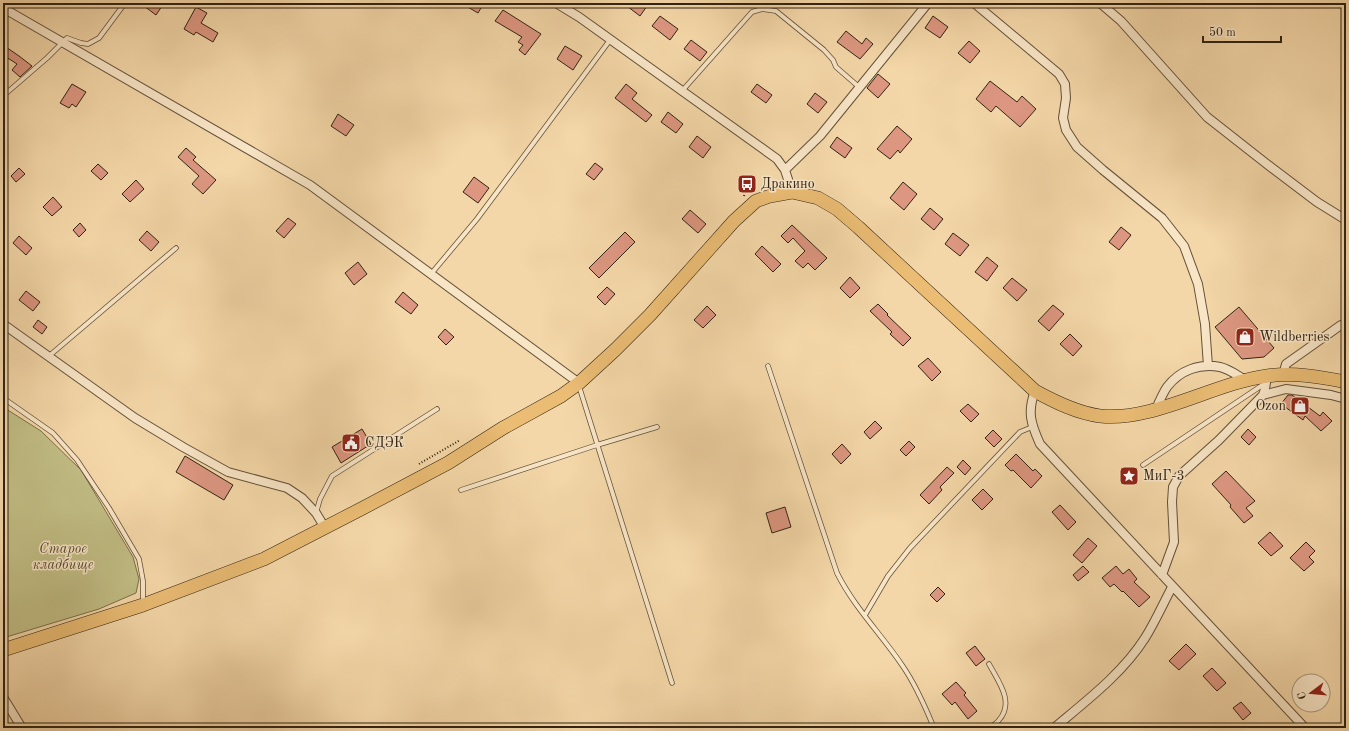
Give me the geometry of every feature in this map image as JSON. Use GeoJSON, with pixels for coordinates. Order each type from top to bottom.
{"type":"FeatureCollection","features":[{"type":"Feature","properties":{"kind":"main road"},"geometry":{"type":"LineString","coordinates":[[3,650],[143,605],[264,559],[448,463],[503,428],[561,396],[579,383],[615,350],[650,314],[734,221],[756,201],[770,196],[792,192],[818,198],[837,209],[1035,391],[1069,407],[1100,416],[1122,416],[1156,409],[1246,380],[1267,379],[1283,374],[1346,382]]}},
{"type":"Feature","properties":{"kind":"street"},"geometry":{"type":"LineString","coordinates":[[556,3],[579,17],[777,159],[785,170],[792,192]]}},
{"type":"Feature","properties":{"kind":"street"},"geometry":{"type":"LineString","coordinates":[[785,170],[820,136],[928,3]]}},
{"type":"Feature","properties":{"kind":"street"},"geometry":{"type":"LineString","coordinates":[[974,3],[1059,74],[1065,84],[1066,98],[1063,118],[1066,130],[1077,147],[1162,218],[1184,246],[1198,284],[1205,324],[1208,366]]}},
{"type":"Feature","properties":{"kind":"street"},"geometry":{"type":"LineString","coordinates":[[1100,3],[1121,21],[1207,117],[1317,202],[1346,220]]}},
{"type":"Feature","properties":{"kind":"street"},"geometry":{"type":"LineString","coordinates":[[3,8],[310,185],[579,383]]}},
{"type":"Feature","properties":{"kind":"street"},"geometry":{"type":"LineString","coordinates":[[3,324],[135,418],[183,447],[228,472],[287,488],[302,498],[316,513],[325,528]]}},
{"type":"Feature","properties":{"kind":"street"},"geometry":{"type":"LineString","coordinates":[[1283,374],[1286,364],[1344,325]]}},
{"type":"Feature","properties":{"kind":"street"},"geometry":{"type":"LineString","coordinates":[[1156,409],[1168,387],[1179,376],[1193,367],[1222,367],[1246,380]]}},
{"type":"Feature","properties":{"kind":"street"},"geometry":{"type":"LineString","coordinates":[[1162,575],[1174,542],[1172,502],[1173,488],[1179,476],[1219,440],[1263,395],[1267,379]]}},
{"type":"Feature","properties":{"kind":"street"},"geometry":{"type":"LineString","coordinates":[[1263,395],[1286,389],[1331,395],[1346,399]]}},
{"type":"Feature","properties":{"kind":"street"},"geometry":{"type":"LineString","coordinates":[[1035,391],[1031,402],[1030,415],[1032,427],[1040,444],[1304,728]]}},
{"type":"Feature","properties":{"kind":"street"},"geometry":{"type":"LineString","coordinates":[[1054,728],[1105,684],[1130,657],[1144,638],[1172,587]]}},
{"type":"Feature","properties":{"kind":"street"},"geometry":{"type":"LineString","coordinates":[[3,697],[22,728]]}},
{"type":"Feature","properties":{"kind":"lane"},"geometry":{"type":"LineString","coordinates":[[3,96],[47,58],[67,38],[88,44],[99,38],[125,3]]}},
{"type":"Feature","properties":{"kind":"lane"},"geometry":{"type":"LineString","coordinates":[[682,91],[752,12],[762,9],[776,12],[824,50],[833,60],[836,67],[859,87]]}},
{"type":"Feature","properties":{"kind":"lane"},"geometry":{"type":"LineString","coordinates":[[430,274],[477,219],[610,40]]}},
{"type":"Feature","properties":{"kind":"lane"},"geometry":{"type":"LineString","coordinates":[[49,356],[176,248]]}},
{"type":"Feature","properties":{"kind":"lane"},"geometry":{"type":"LineString","coordinates":[[768,366],[837,573],[846,591],[865,614],[917,688],[934,728]]}},
{"type":"Feature","properties":{"kind":"lane"},"geometry":{"type":"LineString","coordinates":[[1143,465],[1267,379]]}},
{"type":"Feature","properties":{"kind":"lane"},"geometry":{"type":"LineString","coordinates":[[579,383],[672,683]]}},
{"type":"Feature","properties":{"kind":"lane"},"geometry":{"type":"LineString","coordinates":[[3,398],[53,433],[77,460],[101,496],[139,559],[143,581],[143,605]]}},
{"type":"Feature","properties":{"kind":"lane"},"geometry":{"type":"LineString","coordinates":[[316,513],[320,499],[332,476],[436,409]]}},
{"type":"Feature","properties":{"kind":"lane"},"geometry":{"type":"LineString","coordinates":[[461,490],[597,445],[657,427]]}},
{"type":"Feature","properties":{"kind":"lane"},"geometry":{"type":"LineString","coordinates":[[865,614],[888,576],[910,548],[1020,432],[1032,427]]}},
{"type":"Feature","properties":{"kind":"lane"},"geometry":{"type":"LineString","coordinates":[[989,664],[1006,696],[1005,710],[999,720],[989,728]]}},
{"type":"Feature","properties":{"kind":"path"},"geometry":{"type":"LineString","coordinates":[[743,199],[748,184]]}},
{"type":"Feature","properties":{"kind":"path"},"geometry":{"type":"LineString","coordinates":[[415,466],[462,439]]}},
{"type":"Feature","properties":{"kind":"green space","name":"Старое кладбище"},"geometry":{"type":"Polygon","coordinates":[[[3,407],[41,431],[81,470],[133,557],[139,579],[136,593],[99,609],[3,638],[3,407]]]}},
{"type":"Feature","properties":{"kind":"building"},"geometry":{"type":"Polygon","coordinates":[[[140,3],[164,3],[156,15],[140,3]]]}},
{"type":"Feature","properties":{"kind":"building"},"geometry":{"type":"Polygon","coordinates":[[[461,3],[484,3],[478,13],[461,3]]]}},
{"type":"Feature","properties":{"kind":"building"},"geometry":{"type":"Polygon","coordinates":[[[623,3],[642,3],[647,6],[640,16],[623,3]]]}},
{"type":"Feature","properties":{"kind":"building"},"geometry":{"type":"Polygon","coordinates":[[[196,7],[207,13],[201,23],[218,33],[213,42],[196,32],[194,35],[184,29],[196,7]]]}},
{"type":"Feature","properties":{"kind":"building"},"geometry":{"type":"Polygon","coordinates":[[[503,10],[541,34],[525,55],[519,50],[523,45],[518,42],[522,37],[495,21],[503,10]]]}},
{"type":"Feature","properties":{"kind":"building"},"geometry":{"type":"Polygon","coordinates":[[[660,16],[678,29],[670,40],[652,26],[660,16]]]}},
{"type":"Feature","properties":{"kind":"building"},"geometry":{"type":"Polygon","coordinates":[[[933,16],[948,27],[940,38],[925,28],[933,16]]]}},
{"type":"Feature","properties":{"kind":"building"},"geometry":{"type":"Polygon","coordinates":[[[846,31],[862,44],[866,38],[873,44],[860,59],[837,42],[846,31]]]}},
{"type":"Feature","properties":{"kind":"building"},"geometry":{"type":"Polygon","coordinates":[[[691,40],[707,52],[700,61],[684,49],[691,40]]]}},
{"type":"Feature","properties":{"kind":"building"},"geometry":{"type":"Polygon","coordinates":[[[969,41],[980,51],[970,63],[958,53],[969,41]]]}},
{"type":"Feature","properties":{"kind":"building"},"geometry":{"type":"Polygon","coordinates":[[[3,45],[32,66],[20,77],[12,70],[17,64],[3,55],[3,45]]]}},
{"type":"Feature","properties":{"kind":"building"},"geometry":{"type":"Polygon","coordinates":[[[565,46],[582,56],[573,70],[557,59],[565,46]]]}},
{"type":"Feature","properties":{"kind":"building"},"geometry":{"type":"Polygon","coordinates":[[[878,74],[890,84],[878,98],[867,88],[878,74]]]}},
{"type":"Feature","properties":{"kind":"building"},"geometry":{"type":"Polygon","coordinates":[[[990,81],[1017,102],[1022,96],[1036,109],[1020,127],[996,106],[991,112],[976,99],[990,81]]]}},
{"type":"Feature","properties":{"kind":"building"},"geometry":{"type":"Polygon","coordinates":[[[72,84],[86,92],[76,107],[72,104],[69,108],[60,103],[72,84]]]}},
{"type":"Feature","properties":{"kind":"building"},"geometry":{"type":"Polygon","coordinates":[[[626,84],[637,93],[632,99],[652,115],[646,122],[615,98],[626,84]]]}},
{"type":"Feature","properties":{"kind":"building"},"geometry":{"type":"Polygon","coordinates":[[[757,84],[772,95],[766,103],[751,92],[757,84]]]}},
{"type":"Feature","properties":{"kind":"building"},"geometry":{"type":"Polygon","coordinates":[[[815,93],[827,102],[818,113],[807,104],[815,93]]]}},
{"type":"Feature","properties":{"kind":"building"},"geometry":{"type":"Polygon","coordinates":[[[668,112],[683,124],[676,133],[661,122],[668,112]]]}},
{"type":"Feature","properties":{"kind":"building"},"geometry":{"type":"Polygon","coordinates":[[[338,114],[354,125],[346,136],[331,126],[338,114]]]}},
{"type":"Feature","properties":{"kind":"building"},"geometry":{"type":"Polygon","coordinates":[[[897,126],[912,139],[900,153],[898,150],[890,159],[877,149],[897,126]]]}},
{"type":"Feature","properties":{"kind":"building"},"geometry":{"type":"Polygon","coordinates":[[[697,136],[711,147],[703,158],[689,147],[697,136]]]}},
{"type":"Feature","properties":{"kind":"building"},"geometry":{"type":"Polygon","coordinates":[[[837,137],[852,148],[845,158],[830,147],[837,137]]]}},
{"type":"Feature","properties":{"kind":"building"},"geometry":{"type":"Polygon","coordinates":[[[186,148],[196,157],[193,160],[216,180],[203,194],[192,184],[199,176],[178,157],[186,148]]]}},
{"type":"Feature","properties":{"kind":"building"},"geometry":{"type":"Polygon","coordinates":[[[595,163],[603,169],[594,180],[586,174],[595,163]]]}},
{"type":"Feature","properties":{"kind":"building"},"geometry":{"type":"Polygon","coordinates":[[[98,164],[108,173],[101,180],[91,171],[98,164]]]}},
{"type":"Feature","properties":{"kind":"building"},"geometry":{"type":"Polygon","coordinates":[[[19,168],[25,174],[16,182],[11,176],[19,168]]]}},
{"type":"Feature","properties":{"kind":"building"},"geometry":{"type":"Polygon","coordinates":[[[474,177],[489,188],[478,203],[463,192],[474,177]]]}},
{"type":"Feature","properties":{"kind":"building"},"geometry":{"type":"Polygon","coordinates":[[[136,180],[144,189],[130,202],[122,194],[136,180]]]}},
{"type":"Feature","properties":{"kind":"building"},"geometry":{"type":"Polygon","coordinates":[[[903,182],[917,194],[904,210],[890,198],[903,182]]]}},
{"type":"Feature","properties":{"kind":"building"},"geometry":{"type":"Polygon","coordinates":[[[53,197],[62,207],[52,216],[43,207],[53,197]]]}},
{"type":"Feature","properties":{"kind":"building"},"geometry":{"type":"Polygon","coordinates":[[[930,208],[943,219],[934,230],[921,219],[930,208]]]}},
{"type":"Feature","properties":{"kind":"building"},"geometry":{"type":"Polygon","coordinates":[[[690,210],[706,224],[698,233],[682,219],[690,210]]]}},
{"type":"Feature","properties":{"kind":"building"},"geometry":{"type":"Polygon","coordinates":[[[288,218],[296,224],[284,238],[276,231],[288,218]]]}},
{"type":"Feature","properties":{"kind":"building"},"geometry":{"type":"Polygon","coordinates":[[[80,223],[86,230],[79,237],[73,230],[80,223]]]}},
{"type":"Feature","properties":{"kind":"building"},"geometry":{"type":"Polygon","coordinates":[[[792,225],[827,258],[815,270],[808,263],[803,268],[795,261],[805,251],[793,238],[788,243],[781,236],[792,225]]]}},
{"type":"Feature","properties":{"kind":"building"},"geometry":{"type":"Polygon","coordinates":[[[1121,227],[1131,235],[1119,250],[1109,242],[1121,227]]]}},
{"type":"Feature","properties":{"kind":"building"},"geometry":{"type":"Polygon","coordinates":[[[147,231],[159,242],[151,251],[139,240],[147,231]]]}},
{"type":"Feature","properties":{"kind":"building"},"geometry":{"type":"Polygon","coordinates":[[[625,232],[635,242],[599,278],[589,268],[625,232]]]}},
{"type":"Feature","properties":{"kind":"building"},"geometry":{"type":"Polygon","coordinates":[[[953,233],[969,245],[960,256],[945,244],[953,233]]]}},
{"type":"Feature","properties":{"kind":"building"},"geometry":{"type":"Polygon","coordinates":[[[19,236],[32,248],[26,255],[13,243],[19,236]]]}},
{"type":"Feature","properties":{"kind":"building"},"geometry":{"type":"Polygon","coordinates":[[[762,246],[781,264],[773,272],[755,254],[762,246]]]}},
{"type":"Feature","properties":{"kind":"building"},"geometry":{"type":"Polygon","coordinates":[[[987,257],[998,266],[987,281],[975,272],[987,257]]]}},
{"type":"Feature","properties":{"kind":"building"},"geometry":{"type":"Polygon","coordinates":[[[358,262],[367,274],[354,285],[345,273],[358,262]]]}},
{"type":"Feature","properties":{"kind":"building"},"geometry":{"type":"Polygon","coordinates":[[[850,277],[860,288],[850,298],[840,288],[850,277]]]}},
{"type":"Feature","properties":{"kind":"building"},"geometry":{"type":"Polygon","coordinates":[[[1012,278],[1027,290],[1017,301],[1003,288],[1012,278]]]}},
{"type":"Feature","properties":{"kind":"building"},"geometry":{"type":"Polygon","coordinates":[[[607,287],[615,294],[605,305],[597,297],[607,287]]]}},
{"type":"Feature","properties":{"kind":"building"},"geometry":{"type":"Polygon","coordinates":[[[26,291],[40,302],[33,311],[19,300],[26,291]]]}},
{"type":"Feature","properties":{"kind":"building"},"geometry":{"type":"Polygon","coordinates":[[[403,292],[418,305],[411,314],[395,302],[403,292]]]}},
{"type":"Feature","properties":{"kind":"building"},"geometry":{"type":"Polygon","coordinates":[[[878,304],[888,314],[887,315],[911,338],[903,346],[890,334],[892,332],[870,311],[878,304]]]}},
{"type":"Feature","properties":{"kind":"building"},"geometry":{"type":"Polygon","coordinates":[[[1053,305],[1064,314],[1049,331],[1038,321],[1053,305]]]}},
{"type":"Feature","properties":{"kind":"building"},"geometry":{"type":"Polygon","coordinates":[[[707,306],[716,315],[703,328],[694,320],[707,306]]]}},
{"type":"Feature","properties":{"kind":"building","name":"Wildberries"},"geometry":{"type":"Polygon","coordinates":[[[1239,307],[1274,348],[1264,357],[1242,359],[1215,327],[1239,307]]]}},
{"type":"Feature","properties":{"kind":"building"},"geometry":{"type":"Polygon","coordinates":[[[38,320],[47,327],[42,334],[33,327],[38,320]]]}},
{"type":"Feature","properties":{"kind":"building"},"geometry":{"type":"Polygon","coordinates":[[[445,329],[454,337],[446,345],[438,337],[445,329]]]}},
{"type":"Feature","properties":{"kind":"building"},"geometry":{"type":"Polygon","coordinates":[[[1070,334],[1082,346],[1073,356],[1060,344],[1070,334]]]}},
{"type":"Feature","properties":{"kind":"building"},"geometry":{"type":"Polygon","coordinates":[[[928,358],[941,372],[932,381],[918,366],[928,358]]]}},
{"type":"Feature","properties":{"kind":"building"},"geometry":{"type":"Polygon","coordinates":[[[1288,395],[1292,395],[1320,416],[1323,412],[1332,421],[1321,431],[1305,416],[1303,420],[1281,404],[1288,395]]]}},
{"type":"Feature","properties":{"kind":"building"},"geometry":{"type":"Polygon","coordinates":[[[968,404],[979,414],[971,422],[960,411],[968,404]]]}},
{"type":"Feature","properties":{"kind":"building"},"geometry":{"type":"Polygon","coordinates":[[[875,421],[882,428],[870,439],[864,432],[875,421]]]}},
{"type":"Feature","properties":{"kind":"building"},"geometry":{"type":"Polygon","coordinates":[[[362,429],[371,444],[341,463],[332,447],[362,429]]]}},
{"type":"Feature","properties":{"kind":"building"},"geometry":{"type":"Polygon","coordinates":[[[1248,429],[1256,437],[1249,445],[1241,437],[1248,429]]]}},
{"type":"Feature","properties":{"kind":"building"},"geometry":{"type":"Polygon","coordinates":[[[993,430],[1002,439],[994,447],[985,438],[993,430]]]}},
{"type":"Feature","properties":{"kind":"building"},"geometry":{"type":"Polygon","coordinates":[[[909,441],[915,447],[906,456],[900,450],[909,441]]]}},
{"type":"Feature","properties":{"kind":"building"},"geometry":{"type":"Polygon","coordinates":[[[842,444],[851,454],[841,464],[832,454],[842,444]]]}},
{"type":"Feature","properties":{"kind":"building"},"geometry":{"type":"Polygon","coordinates":[[[1016,454],[1033,471],[1035,469],[1042,476],[1031,488],[1013,470],[1011,471],[1005,465],[1016,454]]]}},
{"type":"Feature","properties":{"kind":"building"},"geometry":{"type":"Polygon","coordinates":[[[185,456],[233,485],[224,500],[176,472],[185,456]]]}},
{"type":"Feature","properties":{"kind":"building"},"geometry":{"type":"Polygon","coordinates":[[[963,460],[971,468],[965,475],[957,467],[963,460]]]}},
{"type":"Feature","properties":{"kind":"building"},"geometry":{"type":"Polygon","coordinates":[[[947,467],[954,473],[940,487],[942,490],[929,504],[920,495],[947,467]]]}},
{"type":"Feature","properties":{"kind":"building"},"geometry":{"type":"Polygon","coordinates":[[[1226,471],[1255,501],[1246,508],[1253,516],[1244,523],[1230,507],[1231,505],[1212,484],[1226,471]]]}},
{"type":"Feature","properties":{"kind":"building"},"geometry":{"type":"Polygon","coordinates":[[[983,489],[993,499],[982,510],[972,500],[983,489]]]}},
{"type":"Feature","properties":{"kind":"building"},"geometry":{"type":"Polygon","coordinates":[[[1060,505],[1076,522],[1068,530],[1052,512],[1060,505]]]}},
{"type":"Feature","properties":{"kind":"building"},"geometry":{"type":"Polygon","coordinates":[[[785,507],[791,527],[772,533],[766,513],[785,507]]]}},
{"type":"Feature","properties":{"kind":"building"},"geometry":{"type":"Polygon","coordinates":[[[1270,532],[1283,546],[1271,556],[1258,543],[1270,532]]]}},
{"type":"Feature","properties":{"kind":"building"},"geometry":{"type":"Polygon","coordinates":[[[1088,538],[1097,546],[1082,563],[1073,555],[1088,538]]]}},
{"type":"Feature","properties":{"kind":"building"},"geometry":{"type":"Polygon","coordinates":[[[1306,542],[1315,551],[1309,557],[1314,562],[1304,571],[1290,558],[1306,542]]]}},
{"type":"Feature","properties":{"kind":"building"},"geometry":{"type":"Polygon","coordinates":[[[1083,566],[1089,572],[1078,581],[1073,575],[1083,566]]]}},
{"type":"Feature","properties":{"kind":"building"},"geometry":{"type":"Polygon","coordinates":[[[1116,566],[1123,574],[1129,569],[1137,579],[1134,582],[1150,597],[1139,607],[1123,591],[1122,592],[1114,584],[1110,587],[1102,578],[1116,566]]]}},
{"type":"Feature","properties":{"kind":"building"},"geometry":{"type":"Polygon","coordinates":[[[938,587],[945,594],[937,602],[930,595],[938,587]]]}},
{"type":"Feature","properties":{"kind":"building"},"geometry":{"type":"Polygon","coordinates":[[[1186,644],[1196,654],[1179,670],[1169,661],[1186,644]]]}},
{"type":"Feature","properties":{"kind":"building"},"geometry":{"type":"Polygon","coordinates":[[[975,646],[985,659],[976,666],[966,653],[975,646]]]}},
{"type":"Feature","properties":{"kind":"building"},"geometry":{"type":"Polygon","coordinates":[[[1212,668],[1226,683],[1217,691],[1203,676],[1212,668]]]}},
{"type":"Feature","properties":{"kind":"building"},"geometry":{"type":"Polygon","coordinates":[[[956,682],[966,693],[964,695],[977,711],[968,719],[955,702],[952,705],[942,694],[956,682]]]}},
{"type":"Feature","properties":{"kind":"building"},"geometry":{"type":"Polygon","coordinates":[[[1241,702],[1251,713],[1243,720],[1233,708],[1241,702]]]}},
{"type":"Feature","properties":{"kind":"place","name":"Дракино"},"geometry":{"type":"Point","coordinates":[747,184]}},
{"type":"Feature","properties":{"kind":"place","name":"Wildberries"},"geometry":{"type":"Point","coordinates":[1245,337]}},
{"type":"Feature","properties":{"kind":"place","name":"Ozon"},"geometry":{"type":"Point","coordinates":[1300,406]}},
{"type":"Feature","properties":{"kind":"place","name":"СДЭК"},"geometry":{"type":"Point","coordinates":[351,443]}},
{"type":"Feature","properties":{"kind":"place","name":"МиГ-3"},"geometry":{"type":"Point","coordinates":[1129,476]}}]}
